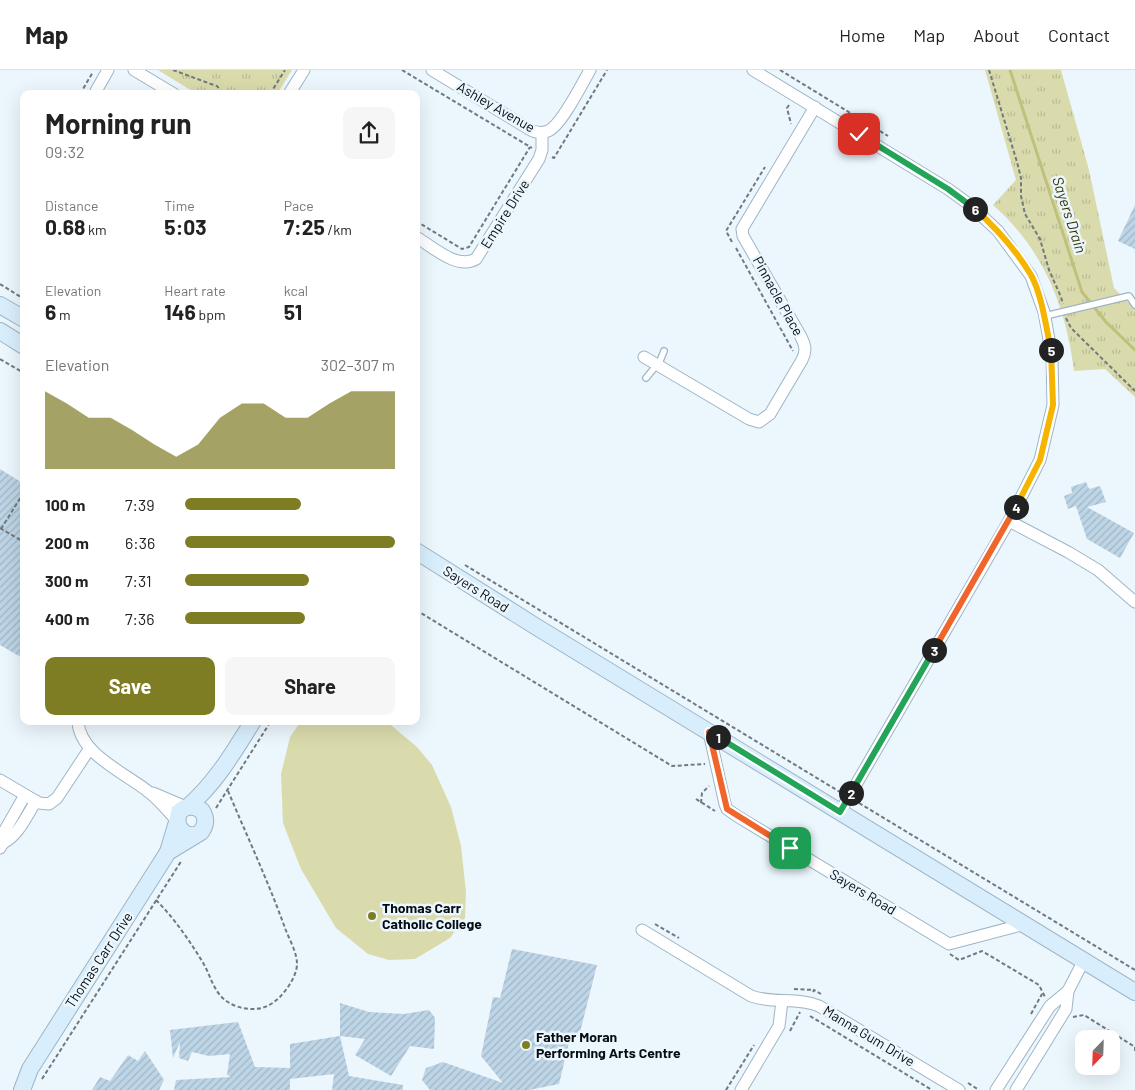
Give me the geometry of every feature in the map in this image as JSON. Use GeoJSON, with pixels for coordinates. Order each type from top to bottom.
{"type":"FeatureCollection","features":[{"type":"Feature","properties":{"kind":"main road"},"geometry":{"type":"LineString","coordinates":[[0,305],[20,317]]}},
{"type":"Feature","properties":{"kind":"main road"},"geometry":{"type":"LineString","coordinates":[[0,331],[20,344]]}},
{"type":"Feature","properties":{"kind":"main road","name":"Sayers Road"},"geometry":{"type":"LineString","coordinates":[[420,554],[535,626],[1135,992]]}},
{"type":"Feature","properties":{"kind":"main road","name":"Sayers Road"},"geometry":{"type":"LineString","coordinates":[[420,566],[535,626]]}},
{"type":"Feature","properties":{"kind":"main road"},"geometry":{"type":"LineString","coordinates":[[222,784],[203,793],[179,812],[177,822],[182,832],[195,835],[204,828],[222,784],[251,725]]}},
{"type":"Feature","properties":{"kind":"main road"},"geometry":{"type":"LineString","coordinates":[[187,807],[198,808],[210,815]]}},
{"type":"Feature","properties":{"kind":"main road","name":"Thomas Carr Drive"},"geometry":{"type":"LineString","coordinates":[[176,855],[177,822]]}},
{"type":"Feature","properties":{"kind":"main road","name":"Thomas Carr Drive"},"geometry":{"type":"LineString","coordinates":[[9,1090],[30,1069],[176,855],[195,835]]}},
{"type":"Feature","properties":{"kind":"main road","name":"Thomas Carr Drive"},"geometry":{"type":"LineString","coordinates":[[22,1090],[30,1069]]}},
{"type":"Feature","properties":{"kind":"street"},"geometry":{"type":"LineString","coordinates":[[96,90],[108,70]]}},
{"type":"Feature","properties":{"kind":"street"},"geometry":{"type":"LineString","coordinates":[[134,70],[167,90]]}},
{"type":"Feature","properties":{"kind":"street"},"geometry":{"type":"LineString","coordinates":[[292,90],[304,70]]}},
{"type":"Feature","properties":{"kind":"street","name":"Ashley Avenue"},"geometry":{"type":"LineString","coordinates":[[432,70],[529,129],[542,133],[550,130],[560,121],[590,70]]}},
{"type":"Feature","properties":{"kind":"street"},"geometry":{"type":"LineString","coordinates":[[753,70],[948,189],[970,205],[998,230],[1031,276],[1044,316],[1052,356],[1053,405],[1040,460],[1009,521],[840,812]]}},
{"type":"Feature","properties":{"kind":"street","name":"Pinnacle Place"},"geometry":{"type":"LineString","coordinates":[[644,357],[656,366],[749,419],[759,422],[769,416],[802,360],[805,354],[805,346],[750,247],[747,230],[751,213],[815,107]]}},
{"type":"Feature","properties":{"kind":"street","name":"Empire Drive"},"geometry":{"type":"LineString","coordinates":[[420,239],[456,261],[466,263],[476,259],[539,159],[542,150],[542,133]]}},
{"type":"Feature","properties":{"kind":"street"},"geometry":{"type":"LineString","coordinates":[[1009,521],[1098,570],[1135,602]]}},
{"type":"Feature","properties":{"kind":"street"},"geometry":{"type":"LineString","coordinates":[[79,725],[90,748],[149,792],[177,822]]}},
{"type":"Feature","properties":{"kind":"street","name":"Sayers Road"},"geometry":{"type":"LineString","coordinates":[[709,732],[725,804],[727,809],[737,816],[949,944],[1025,924]]}},
{"type":"Feature","properties":{"kind":"street"},"geometry":{"type":"LineString","coordinates":[[0,780],[36,801],[47,804],[54,801],[90,748]]}},
{"type":"Feature","properties":{"kind":"street"},"geometry":{"type":"LineString","coordinates":[[149,792],[166,797],[187,807]]}},
{"type":"Feature","properties":{"kind":"street"},"geometry":{"type":"LineString","coordinates":[[1,846],[5,830],[25,795]]}},
{"type":"Feature","properties":{"kind":"street"},"geometry":{"type":"LineString","coordinates":[[1,846],[16,832],[36,801]]}},
{"type":"Feature","properties":{"kind":"street","name":"Manna Gum Drive"},"geometry":{"type":"LineString","coordinates":[[642,930],[761,1000],[802,1001],[819,1006],[959,1090]]}},
{"type":"Feature","properties":{"kind":"street"},"geometry":{"type":"LineString","coordinates":[[1016,1090],[1066,1009],[1068,992],[1084,960]]}},
{"type":"Feature","properties":{"kind":"street"},"geometry":{"type":"LineString","coordinates":[[996,1090],[1050,1006],[1058,997],[1068,992]]}},
{"type":"Feature","properties":{"kind":"street"},"geometry":{"type":"LineString","coordinates":[[741,1090],[779,1026],[782,1001]]}},
{"type":"Feature","properties":{"kind":"lane"},"geometry":{"type":"LineString","coordinates":[[1044,316],[1129,296],[1135,305]]}},
{"type":"Feature","properties":{"kind":"lane"},"geometry":{"type":"LineString","coordinates":[[646,378],[656,366],[664,351]]}},
{"type":"Feature","properties":{"kind":"path"},"geometry":{"type":"LineString","coordinates":[[82,90],[94,70]]}},
{"type":"Feature","properties":{"kind":"path"},"geometry":{"type":"LineString","coordinates":[[173,70],[217,86],[220,90]]}},
{"type":"Feature","properties":{"kind":"path"},"geometry":{"type":"LineString","coordinates":[[183,74],[185,70]]}},
{"type":"Feature","properties":{"kind":"path"},"geometry":{"type":"LineString","coordinates":[[272,90],[285,70]]}},
{"type":"Feature","properties":{"kind":"path"},"geometry":{"type":"LineString","coordinates":[[780,70],[888,136]]}},
{"type":"Feature","properties":{"kind":"path"},"geometry":{"type":"LineString","coordinates":[[989,70],[1018,162],[1021,178],[1021,196],[1025,214],[1040,239],[1049,270],[1061,297],[1071,328],[1135,391]]}},
{"type":"Feature","properties":{"kind":"path"},"geometry":{"type":"LineString","coordinates":[[791,124],[787,108],[801,83]]}},
{"type":"Feature","properties":{"kind":"path"},"geometry":{"type":"LineString","coordinates":[[420,223],[462,249],[469,247],[530,147]]}},
{"type":"Feature","properties":{"kind":"path"},"geometry":{"type":"LineString","coordinates":[[766,165],[726,231],[793,352]]}},
{"type":"Feature","properties":{"kind":"path"},"geometry":{"type":"LineString","coordinates":[[0,284],[20,296]]}},
{"type":"Feature","properties":{"kind":"path"},"geometry":{"type":"LineString","coordinates":[[0,359],[20,371]]}},
{"type":"Feature","properties":{"kind":"path"},"geometry":{"type":"LineString","coordinates":[[20,498],[0,528],[20,540]]}},
{"type":"Feature","properties":{"kind":"path"},"geometry":{"type":"LineString","coordinates":[[464,564],[1135,970]]}},
{"type":"Feature","properties":{"kind":"path"},"geometry":{"type":"LineString","coordinates":[[420,612],[672,766],[705,764],[707,771]]}},
{"type":"Feature","properties":{"kind":"path"},"geometry":{"type":"LineString","coordinates":[[210,815],[217,806],[222,784],[268,725]]}},
{"type":"Feature","properties":{"kind":"path"},"geometry":{"type":"LineString","coordinates":[[156,900],[198,954],[218,994],[227,1002],[236,1007],[261,1009],[277,1000],[284,992],[296,971],[297,960],[279,911],[222,784]]}},
{"type":"Feature","properties":{"kind":"path"},"geometry":{"type":"LineString","coordinates":[[701,803],[702,793],[710,785]]}},
{"type":"Feature","properties":{"kind":"path"},"geometry":{"type":"LineString","coordinates":[[38,1084],[156,900],[176,855]]}},
{"type":"Feature","properties":{"kind":"path"},"geometry":{"type":"LineString","coordinates":[[642,930],[655,924],[680,939]]}},
{"type":"Feature","properties":{"kind":"path"},"geometry":{"type":"LineString","coordinates":[[787,989],[814,990]]}},
{"type":"Feature","properties":{"kind":"path"},"geometry":{"type":"LineString","coordinates":[[804,1013],[932,1090]]}},
{"type":"Feature","properties":{"kind":"green space"},"geometry":{"type":"Polygon","coordinates":[[[158,70],[292,70],[280,90],[190,90],[158,70]]]}},
{"type":"Feature","properties":{"kind":"green space"},"geometry":{"type":"Polygon","coordinates":[[[985,70],[1061,70],[1089,170],[1114,288],[1135,309],[1135,397],[1105,369],[1074,371],[1065,324],[1049,280],[1026,240],[993,205],[1016,180],[985,70]]]}},
{"type":"Feature","properties":{"kind":"green space"},"geometry":{"type":"Polygon","coordinates":[[[298,725],[391,725],[417,747],[432,765],[451,807],[461,846],[466,892],[465,918],[450,938],[415,959],[389,960],[368,954],[336,928],[301,869],[283,823],[281,774],[290,737],[298,725]]]}},
{"type":"Feature","properties":{"kind":"building"},"geometry":{"type":"Polygon","coordinates":[[[1135,205],[1135,249],[1118,241],[1135,205]]]}},
{"type":"Feature","properties":{"kind":"building"},"geometry":{"type":"Polygon","coordinates":[[[0,469],[20,482],[20,657],[0,645],[0,469]]]}},
{"type":"Feature","properties":{"kind":"building"},"geometry":{"type":"Polygon","coordinates":[[[1086,482],[1089,489],[1100,486],[1106,502],[1087,507],[1134,533],[1120,558],[1087,539],[1076,506],[1068,509],[1064,496],[1072,493],[1071,487],[1086,482]]]}},
{"type":"Feature","properties":{"kind":"building"},"geometry":{"type":"Polygon","coordinates":[[[512,949],[597,965],[579,1036],[571,1034],[559,1084],[529,1090],[430,1090],[422,1080],[426,1068],[443,1062],[503,1083],[481,1056],[493,997],[500,998],[512,949]]]}},
{"type":"Feature","properties":{"kind":"building"},"geometry":{"type":"Polygon","coordinates":[[[340,1003],[369,1012],[404,1014],[429,1010],[435,1018],[434,1049],[410,1046],[391,1076],[355,1055],[365,1039],[340,1036],[340,1003]]]}},
{"type":"Feature","properties":{"kind":"building"},"geometry":{"type":"Polygon","coordinates":[[[238,1022],[255,1067],[290,1068],[290,1044],[340,1036],[349,1076],[403,1085],[403,1090],[332,1090],[334,1074],[290,1079],[290,1090],[174,1090],[176,1080],[231,1077],[227,1075],[230,1054],[209,1056],[192,1052],[188,1061],[179,1058],[180,1042],[173,1058],[170,1030],[238,1022]]]}},
{"type":"Feature","properties":{"kind":"building"},"geometry":{"type":"Polygon","coordinates":[[[145,1051],[164,1080],[159,1090],[92,1090],[100,1077],[110,1081],[128,1055],[138,1061],[145,1051]]]}},
{"type":"Feature","properties":{"kind":"waterway","name":"Sayers Drain"},"geometry":{"type":"LineString","coordinates":[[1010,70],[1082,292],[1106,322],[1135,350]]}},
{"type":"Feature","properties":{"kind":"place","name":"Thomas Carr Catholic College"},"geometry":{"type":"Point","coordinates":[372,916]}},
{"type":"Feature","properties":{"kind":"place","name":"Father Moran Performing Arts Centre"},"geometry":{"type":"Point","coordinates":[526,1045]}},
{"type":"Feature","properties":{"kind":"route"},"geometry":{"type":"LineString","coordinates":[[790,848],[727,809],[709,732],[840,812],[1009,521],[1040,460],[1053,405],[1052,356],[1044,312],[1031,276],[998,230],[970,205],[948,189],[859,134]]}}]}
